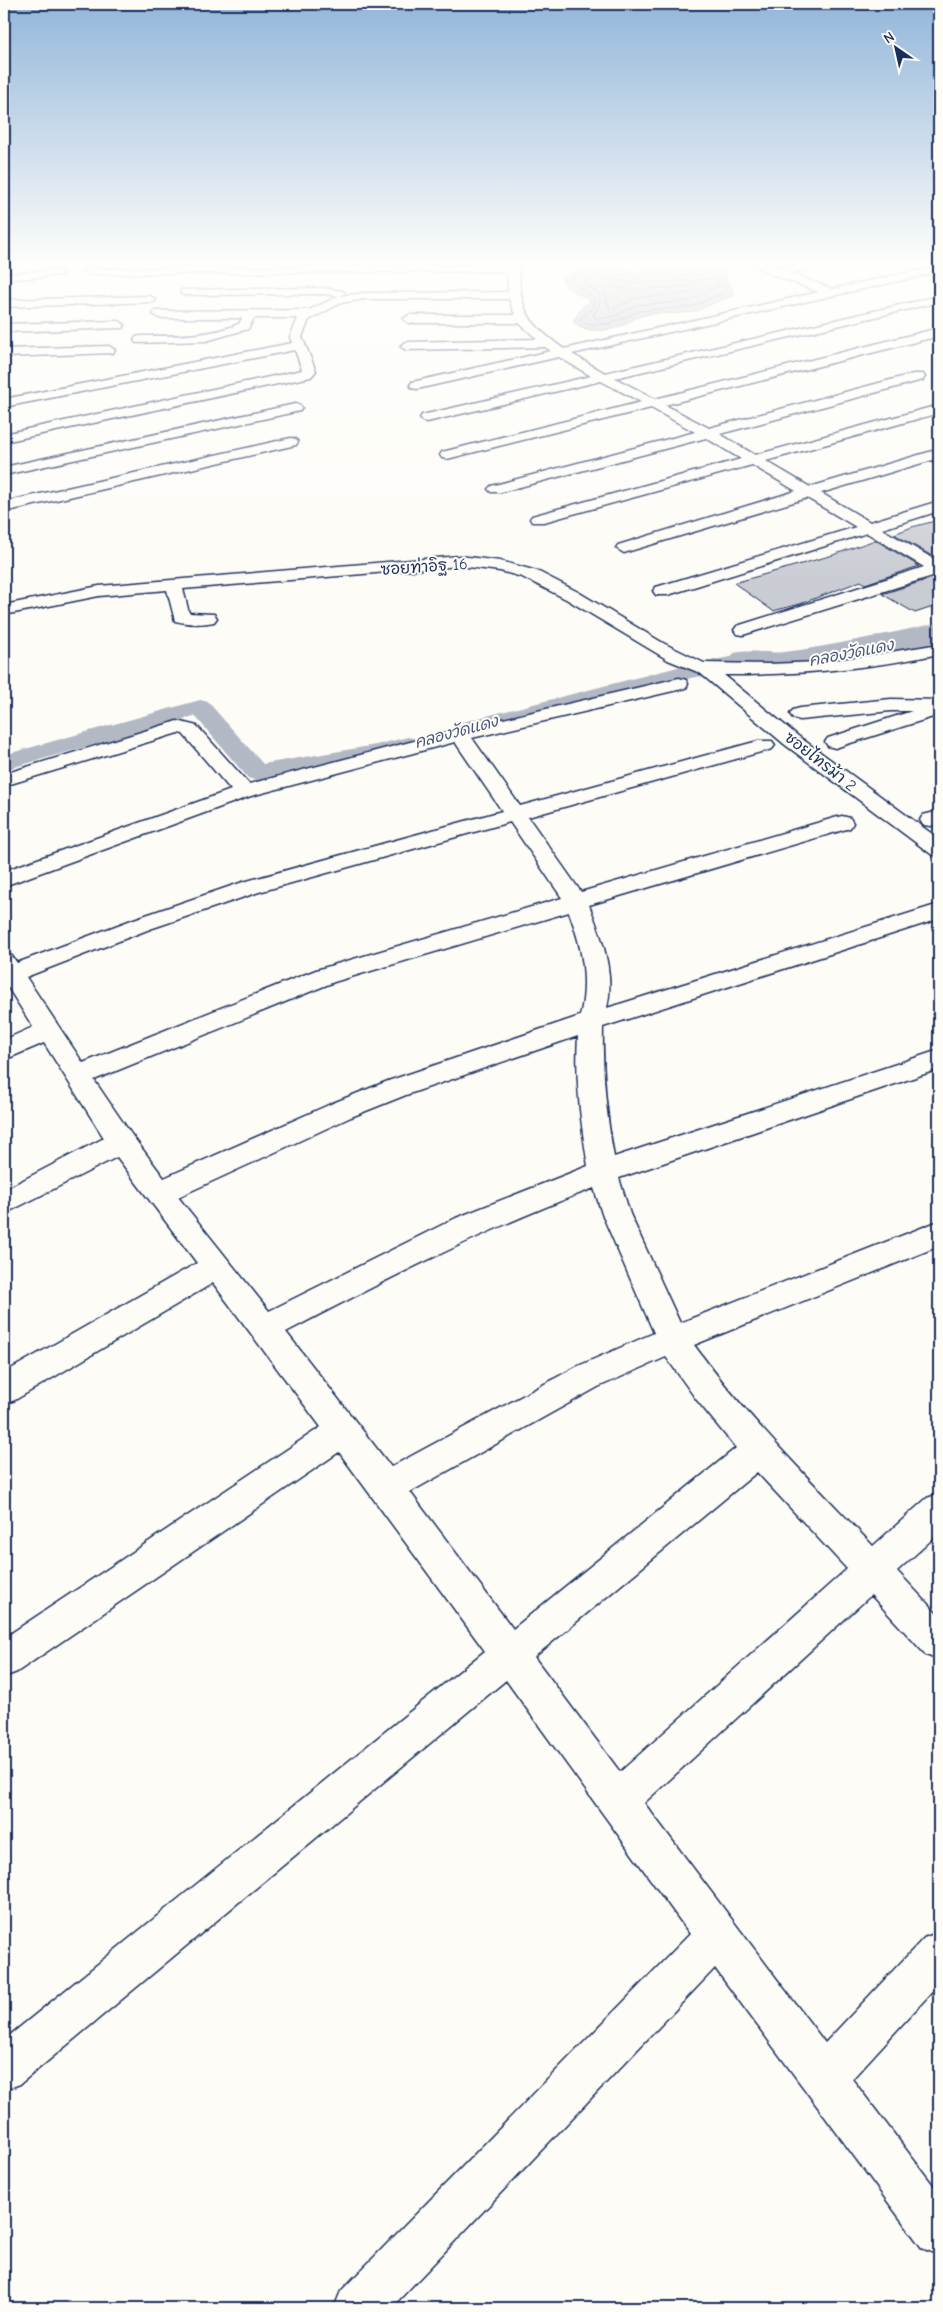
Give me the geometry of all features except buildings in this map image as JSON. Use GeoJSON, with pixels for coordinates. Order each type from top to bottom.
{"type":"FeatureCollection","features":[{"type":"Feature","properties":{"kind":"street"},"geometry":{"type":"LineString","coordinates":[[4,395],[153,369]]}},
{"type":"Feature","properties":{"kind":"street"},"geometry":{"type":"LineString","coordinates":[[4,403],[160,369]]}},
{"type":"Feature","properties":{"kind":"street"},"geometry":{"type":"LineString","coordinates":[[54,495],[5,435],[300,376],[309,371],[308,369]]}},
{"type":"Feature","properties":{"kind":"street"},"geometry":{"type":"LineString","coordinates":[[417,385],[490,369]]}},
{"type":"Feature","properties":{"kind":"street"},"geometry":{"type":"LineString","coordinates":[[589,369],[708,433],[939,568]]}},
{"type":"Feature","properties":{"kind":"street"},"geometry":{"type":"LineString","coordinates":[[427,418],[640,369]]}},
{"type":"Feature","properties":{"kind":"street"},"geometry":{"type":"LineString","coordinates":[[448,455],[796,369]]}},
{"type":"Feature","properties":{"kind":"street"},"geometry":{"type":"LineString","coordinates":[[496,489],[918,377]]}},
{"type":"Feature","properties":{"kind":"street"},"geometry":{"type":"LineString","coordinates":[[883,386],[900,394]]}},
{"type":"Feature","properties":{"kind":"street"},"geometry":{"type":"LineString","coordinates":[[917,402],[938,411]]}},
{"type":"Feature","properties":{"kind":"street"},"geometry":{"type":"LineString","coordinates":[[4,471],[295,408]]}},
{"type":"Feature","properties":{"kind":"street"},"geometry":{"type":"LineString","coordinates":[[538,519],[938,411]]}},
{"type":"Feature","properties":{"kind":"street"},"geometry":{"type":"LineString","coordinates":[[4,507],[291,442]]}},
{"type":"Feature","properties":{"kind":"street"},"geometry":{"type":"LineString","coordinates":[[624,548],[939,453]]}},
{"type":"Feature","properties":{"kind":"street"},"geometry":{"type":"LineString","coordinates":[[662,591],[939,506]]}},
{"type":"Feature","properties":{"kind":"street","name":"ซอยท่าอิฐ 16"},"geometry":{"type":"LineString","coordinates":[[4,610],[99,592],[460,561],[494,564],[526,572],[575,597],[630,631],[693,666],[706,669],[783,670],[837,667],[890,660],[939,649]]}},
{"type":"Feature","properties":{"kind":"street"},"geometry":{"type":"LineString","coordinates":[[744,630],[939,568]]}},
{"type":"Feature","properties":{"kind":"street"},"geometry":{"type":"LineString","coordinates":[[174,585],[181,617],[191,620],[208,618]]}},
{"type":"Feature","properties":{"kind":"street","name":"ซอยไทรม้า 2"},"geometry":{"type":"LineString","coordinates":[[706,669],[730,691],[939,849]]}},
{"type":"Feature","properties":{"kind":"street"},"geometry":{"type":"LineString","coordinates":[[4,879],[244,792],[460,735],[679,684]]}},
{"type":"Feature","properties":{"kind":"street"},"geometry":{"type":"LineString","coordinates":[[800,714],[891,705],[939,708]]}},
{"type":"Feature","properties":{"kind":"street"},"geometry":{"type":"LineString","coordinates":[[836,742],[939,708]]}},
{"type":"Feature","properties":{"kind":"street"},"geometry":{"type":"LineString","coordinates":[[4,780],[178,727],[190,730],[244,792]]}},
{"type":"Feature","properties":{"kind":"street"},"geometry":{"type":"LineString","coordinates":[[460,735],[577,903],[588,931],[596,960],[597,996],[591,1022],[590,1065],[592,1107],[604,1172],[616,1214],[672,1340],[707,1389],[758,1450],[939,1642]]}},
{"type":"Feature","properties":{"kind":"street"},"geometry":{"type":"LineString","coordinates":[[765,745],[250,887],[8,968],[121,1142],[159,1194],[217,1266],[386,1487],[717,1936],[939,2231]]}},
{"type":"Feature","properties":{"kind":"street"},"geometry":{"type":"LineString","coordinates":[[77,1076],[325,976],[842,824]]}},
{"type":"Feature","properties":{"kind":"street"},"geometry":{"type":"LineString","coordinates":[[159,1194],[342,1110],[398,1088],[591,1022],[939,911]]}},
{"type":"Feature","properties":{"kind":"street"},"geometry":{"type":"LineString","coordinates":[[4,1051],[49,1030]]}},
{"type":"Feature","properties":{"kind":"street"},"geometry":{"type":"LineString","coordinates":[[265,1328],[413,1252],[496,1214],[604,1172],[939,1059]]}},
{"type":"Feature","properties":{"kind":"street"},"geometry":{"type":"LineString","coordinates":[[4,1204],[121,1142]]}},
{"type":"Feature","properties":{"kind":"street"},"geometry":{"type":"LineString","coordinates":[[386,1487],[587,1377],[672,1340],[939,1233]]}},
{"type":"Feature","properties":{"kind":"street"},"geometry":{"type":"LineString","coordinates":[[4,1390],[217,1266]]}},
{"type":"Feature","properties":{"kind":"street"},"geometry":{"type":"LineString","coordinates":[[4,1659],[343,1431]]}},
{"type":"Feature","properties":{"kind":"street"},"geometry":{"type":"LineString","coordinates":[[4,2068],[758,1450]]}},
{"type":"Feature","properties":{"kind":"street"},"geometry":{"type":"LineString","coordinates":[[617,1801],[939,1510]]}},
{"type":"Feature","properties":{"kind":"street"},"geometry":{"type":"LineString","coordinates":[[358,2308],[717,1936]]}},
{"type":"Feature","properties":{"kind":"street"},"geometry":{"type":"LineString","coordinates":[[824,2078],[939,1953]]}},
{"type":"Feature","properties":{"kind":"waterway","name":"คลองวัดแดง"},"geometry":{"type":"LineString","coordinates":[[748,661],[781,664],[829,657],[939,634]]}},
{"type":"Feature","properties":{"kind":"waterway","name":"คลองวัดแดง"},"geometry":{"type":"LineString","coordinates":[[464,729],[690,671],[748,661]]}},
{"type":"Feature","properties":{"kind":"waterway","name":"คลองวัดแดง"},"geometry":{"type":"LineString","coordinates":[[4,763],[200,707],[257,773],[378,752],[408,744]]}}]}
